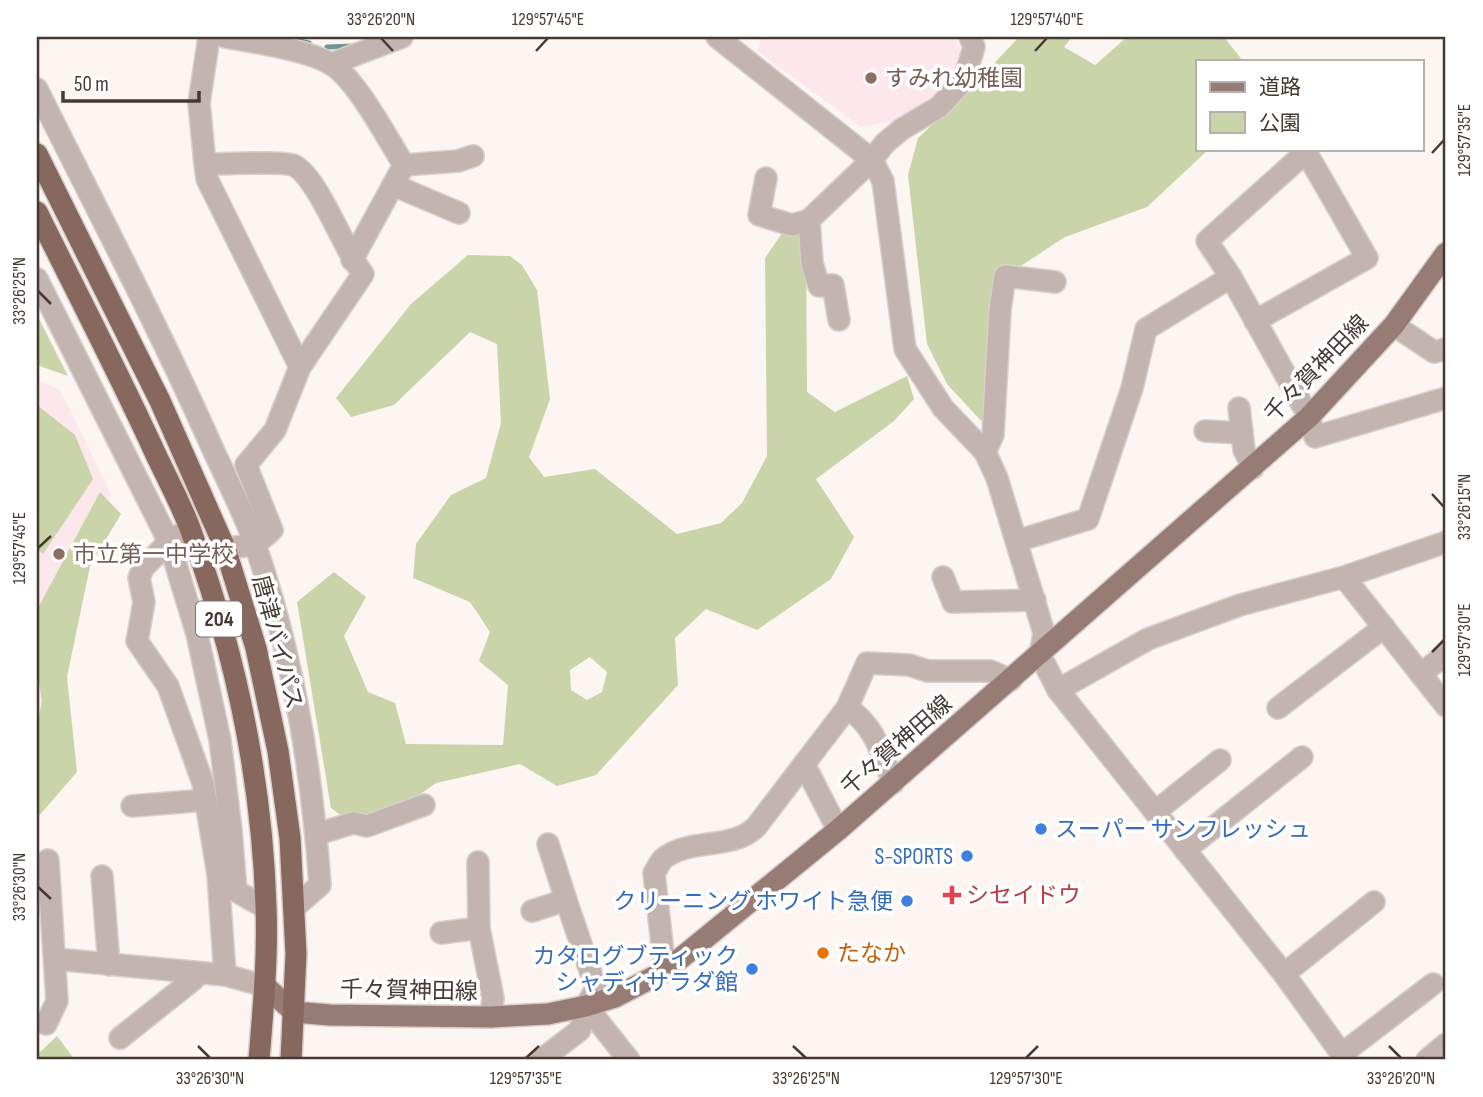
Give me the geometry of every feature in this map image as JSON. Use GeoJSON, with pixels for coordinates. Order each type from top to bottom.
{"type":"FeatureCollection","features":[{"type":"Feature","properties":{"kind":"highway","name":"唐津バイパス"},"geometry":{"type":"LineString","coordinates":[[37,154],[160,401],[225,548],[256,648],[278,751],[290,838],[295,907],[291,1060]]}},
{"type":"Feature","properties":{"kind":"highway","name":"204"},"geometry":{"type":"LineString","coordinates":[[37,212],[129,396],[190,529],[228,645],[251,747],[261,828],[266,908],[265,986],[259,1060]]}},
{"type":"Feature","properties":{"kind":"main road","name":"千々賀神田線"},"geometry":{"type":"LineString","coordinates":[[294,1012],[491,1017],[548,1014],[615,997],[665,971],[893,783],[1310,417],[1394,325],[1446,253]]}},
{"type":"Feature","properties":{"kind":"main road"},"geometry":{"type":"LineString","coordinates":[[265,986],[294,1012]]}},
{"type":"Feature","properties":{"kind":"street"},"geometry":{"type":"LineString","coordinates":[[209,37],[199,103],[207,179],[300,366]]}},
{"type":"Feature","properties":{"kind":"street"},"geometry":{"type":"LineString","coordinates":[[225,37],[282,49],[331,64],[353,85],[404,165]]}},
{"type":"Feature","properties":{"kind":"street"},"geometry":{"type":"LineString","coordinates":[[331,64],[402,37]]}},
{"type":"Feature","properties":{"kind":"street"},"geometry":{"type":"LineString","coordinates":[[717,37],[872,160],[883,181],[905,349],[943,408],[985,452],[997,478],[1044,633],[1040,655],[1058,690],[1284,974],[1345,1057],[1433,984]]}},
{"type":"Feature","properties":{"kind":"street"},"geometry":{"type":"LineString","coordinates":[[766,178],[759,215],[792,225],[809,220],[872,160],[885,143],[902,129],[939,107],[964,80],[974,47],[970,37]]}},
{"type":"Feature","properties":{"kind":"street"},"geometry":{"type":"LineString","coordinates":[[37,89],[189,397],[256,545],[282,632],[304,739],[317,834],[320,884],[295,907]]}},
{"type":"Feature","properties":{"kind":"street"},"geometry":{"type":"LineString","coordinates":[[1255,321],[1367,258],[1306,152],[1207,240],[1231,277],[1255,321],[1310,417],[1315,437],[1446,398]]}},
{"type":"Feature","properties":{"kind":"street"},"geometry":{"type":"LineString","coordinates":[[404,165],[458,161],[473,156]]}},
{"type":"Feature","properties":{"kind":"street"},"geometry":{"type":"LineString","coordinates":[[205,164],[292,165],[311,181],[352,260],[363,274],[300,366],[275,430],[246,465],[272,530],[256,545],[225,548]]}},
{"type":"Feature","properties":{"kind":"street"},"geometry":{"type":"LineString","coordinates":[[352,260],[404,165]]}},
{"type":"Feature","properties":{"kind":"street"},"geometry":{"type":"LineString","coordinates":[[393,185],[459,213]]}},
{"type":"Feature","properties":{"kind":"street"},"geometry":{"type":"LineString","coordinates":[[809,220],[812,263],[819,286],[833,285],[839,320]]}},
{"type":"Feature","properties":{"kind":"street"},"geometry":{"type":"LineString","coordinates":[[985,452],[993,435],[1000,310],[1005,276],[1055,282]]}},
{"type":"Feature","properties":{"kind":"street"},"geometry":{"type":"LineString","coordinates":[[1017,541],[1088,519],[1132,388],[1146,329],[1231,277]]}},
{"type":"Feature","properties":{"kind":"street"},"geometry":{"type":"LineString","coordinates":[[37,279],[169,542],[197,634],[220,740],[236,891],[266,908]]}},
{"type":"Feature","properties":{"kind":"street"},"geometry":{"type":"LineString","coordinates":[[1394,325],[1434,352],[1446,349]]}},
{"type":"Feature","properties":{"kind":"street"},"geometry":{"type":"LineString","coordinates":[[1239,408],[1244,450],[1253,468]]}},
{"type":"Feature","properties":{"kind":"street"},"geometry":{"type":"LineString","coordinates":[[1205,431],[1242,433]]}},
{"type":"Feature","properties":{"kind":"street"},"geometry":{"type":"LineString","coordinates":[[190,529],[169,542],[143,568],[139,578],[144,602],[137,641],[168,686],[176,703],[203,783],[218,875],[225,975]]}},
{"type":"Feature","properties":{"kind":"street"},"geometry":{"type":"LineString","coordinates":[[1058,690],[1148,639],[1240,605],[1443,548]]}},
{"type":"Feature","properties":{"kind":"street"},"geometry":{"type":"LineString","coordinates":[[943,577],[953,602],[1035,600]]}},
{"type":"Feature","properties":{"kind":"street"},"geometry":{"type":"LineString","coordinates":[[1344,577],[1446,706]]}},
{"type":"Feature","properties":{"kind":"street"},"geometry":{"type":"LineString","coordinates":[[1278,708],[1384,627]]}},
{"type":"Feature","properties":{"kind":"street"},"geometry":{"type":"LineString","coordinates":[[1421,674],[1446,653]]}},
{"type":"Feature","properties":{"kind":"street"},"geometry":{"type":"LineString","coordinates":[[665,971],[654,873],[663,859],[685,849],[748,835],[847,708],[867,663],[909,665],[928,671],[990,671],[1011,680]]}},
{"type":"Feature","properties":{"kind":"street"},"geometry":{"type":"LineString","coordinates":[[847,708],[859,715],[870,728],[893,783]]}},
{"type":"Feature","properties":{"kind":"street"},"geometry":{"type":"LineString","coordinates":[[1185,850],[1303,757]]}},
{"type":"Feature","properties":{"kind":"street"},"geometry":{"type":"LineString","coordinates":[[1155,812],[1220,761]]}},
{"type":"Feature","properties":{"kind":"street"},"geometry":{"type":"LineString","coordinates":[[804,764],[838,830]]}},
{"type":"Feature","properties":{"kind":"street"},"geometry":{"type":"LineString","coordinates":[[132,806],[206,800]]}},
{"type":"Feature","properties":{"kind":"street"},"geometry":{"type":"LineString","coordinates":[[317,834],[353,823],[367,826],[424,805]]}},
{"type":"Feature","properties":{"kind":"street"},"geometry":{"type":"LineString","coordinates":[[541,1060],[580,1030],[586,1006],[596,988],[548,844]]}},
{"type":"Feature","properties":{"kind":"street"},"geometry":{"type":"LineString","coordinates":[[46,1024],[57,1001],[48,860]]}},
{"type":"Feature","properties":{"kind":"street"},"geometry":{"type":"LineString","coordinates":[[478,862],[479,928],[493,998],[491,1017]]}},
{"type":"Feature","properties":{"kind":"street"},"geometry":{"type":"LineString","coordinates":[[102,876],[109,965]]}},
{"type":"Feature","properties":{"kind":"street"},"geometry":{"type":"LineString","coordinates":[[533,911],[566,900]]}},
{"type":"Feature","properties":{"kind":"street"},"geometry":{"type":"LineString","coordinates":[[1284,974],[1374,902]]}},
{"type":"Feature","properties":{"kind":"street"},"geometry":{"type":"LineString","coordinates":[[441,933],[479,928]]}},
{"type":"Feature","properties":{"kind":"street"},"geometry":{"type":"LineString","coordinates":[[55,959],[225,975],[265,986]]}},
{"type":"Feature","properties":{"kind":"street"},"geometry":{"type":"LineString","coordinates":[[120,1038],[194,979],[195,973]]}},
{"type":"Feature","properties":{"kind":"street"},"geometry":{"type":"LineString","coordinates":[[586,1006],[629,1060]]}},
{"type":"Feature","properties":{"kind":"street"},"geometry":{"type":"LineString","coordinates":[[1427,1060],[1446,1044]]}},
{"type":"Feature","properties":{"kind":"shaded area","name":"すみれ幼稚園"},"geometry":{"type":"Polygon","coordinates":[[[762,37],[954,37],[966,59],[931,98],[900,120],[861,127],[757,51],[762,37]]]}},
{"type":"Feature","properties":{"kind":"shaded area","name":"市立第一中学校"},"geometry":{"type":"Polygon","coordinates":[[[37,380],[60,390],[111,494],[50,615],[37,775],[37,380]]]}},
{"type":"Feature","properties":{"kind":"green space"},"geometry":{"type":"Polygon","coordinates":[[[1019,37],[1072,37],[1064,47],[1095,65],[1127,37],[1224,37],[1242,60],[1196,60],[1196,150],[1208,150],[1147,207],[1065,237],[999,280],[985,425],[947,384],[927,344],[908,175],[918,138],[966,93],[1019,37]]]}},
{"type":"Feature","properties":{"kind":"green space"},"geometry":{"type":"Polygon","coordinates":[[[785,229],[806,239],[807,392],[835,412],[907,376],[914,399],[894,421],[816,479],[854,537],[831,579],[757,630],[706,609],[675,638],[678,685],[596,775],[557,786],[520,764],[436,783],[406,804],[346,819],[331,808],[297,602],[334,572],[366,597],[344,636],[368,692],[395,703],[406,744],[503,745],[508,685],[479,661],[490,632],[470,602],[413,578],[416,544],[451,495],[486,478],[501,423],[497,344],[470,332],[394,405],[351,417],[336,398],[411,304],[468,255],[510,256],[522,265],[537,290],[550,399],[529,457],[544,477],[595,469],[677,534],[721,523],[742,503],[767,456],[765,258],[785,229]],[[590,657],[570,670],[571,690],[587,700],[602,692],[607,672],[590,657]]]}},
{"type":"Feature","properties":{"kind":"green space"},"geometry":{"type":"Polygon","coordinates":[[[37,315],[68,376],[37,365],[37,315]]]}},
{"type":"Feature","properties":{"kind":"green space"},"geometry":{"type":"Polygon","coordinates":[[[37,405],[75,435],[93,479],[43,554],[37,549],[37,405]]]}},
{"type":"Feature","properties":{"kind":"green space"},"geometry":{"type":"Polygon","coordinates":[[[100,492],[121,514],[90,566],[67,677],[77,772],[37,818],[37,726],[42,701],[37,670],[37,610],[100,492]]]}},
{"type":"Feature","properties":{"kind":"green space"},"geometry":{"type":"Polygon","coordinates":[[[57,1036],[75,1060],[37,1060],[37,1055],[57,1036]]]}},
{"type":"Feature","properties":{"kind":"waterway"},"geometry":{"type":"LineString","coordinates":[[291,39],[309,43]]}},
{"type":"Feature","properties":{"kind":"waterway"},"geometry":{"type":"LineString","coordinates":[[327,47],[354,46]]}},
{"type":"Feature","properties":{"kind":"place","name":"すみれ幼稚園"},"geometry":{"type":"Point","coordinates":[871,78]}},
{"type":"Feature","properties":{"kind":"place","name":"市立第一中学校"},"geometry":{"type":"Point","coordinates":[59,554]}},
{"type":"Feature","properties":{"kind":"place","name":"スーパー サンフレッシュ"},"geometry":{"type":"Point","coordinates":[1041,829]}},
{"type":"Feature","properties":{"kind":"place","name":"S-SPORTS"},"geometry":{"type":"Point","coordinates":[967,856]}},
{"type":"Feature","properties":{"kind":"place","name":"シセイドウ"},"geometry":{"type":"Point","coordinates":[952,895]}},
{"type":"Feature","properties":{"kind":"place","name":"クリーニング ホワイト急便"},"geometry":{"type":"Point","coordinates":[907,901]}},
{"type":"Feature","properties":{"kind":"place","name":"たなか"},"geometry":{"type":"Point","coordinates":[823,953]}},
{"type":"Feature","properties":{"kind":"place","name":"カタログブティック シャディサラダ館"},"geometry":{"type":"Point","coordinates":[752,969]}}]}
